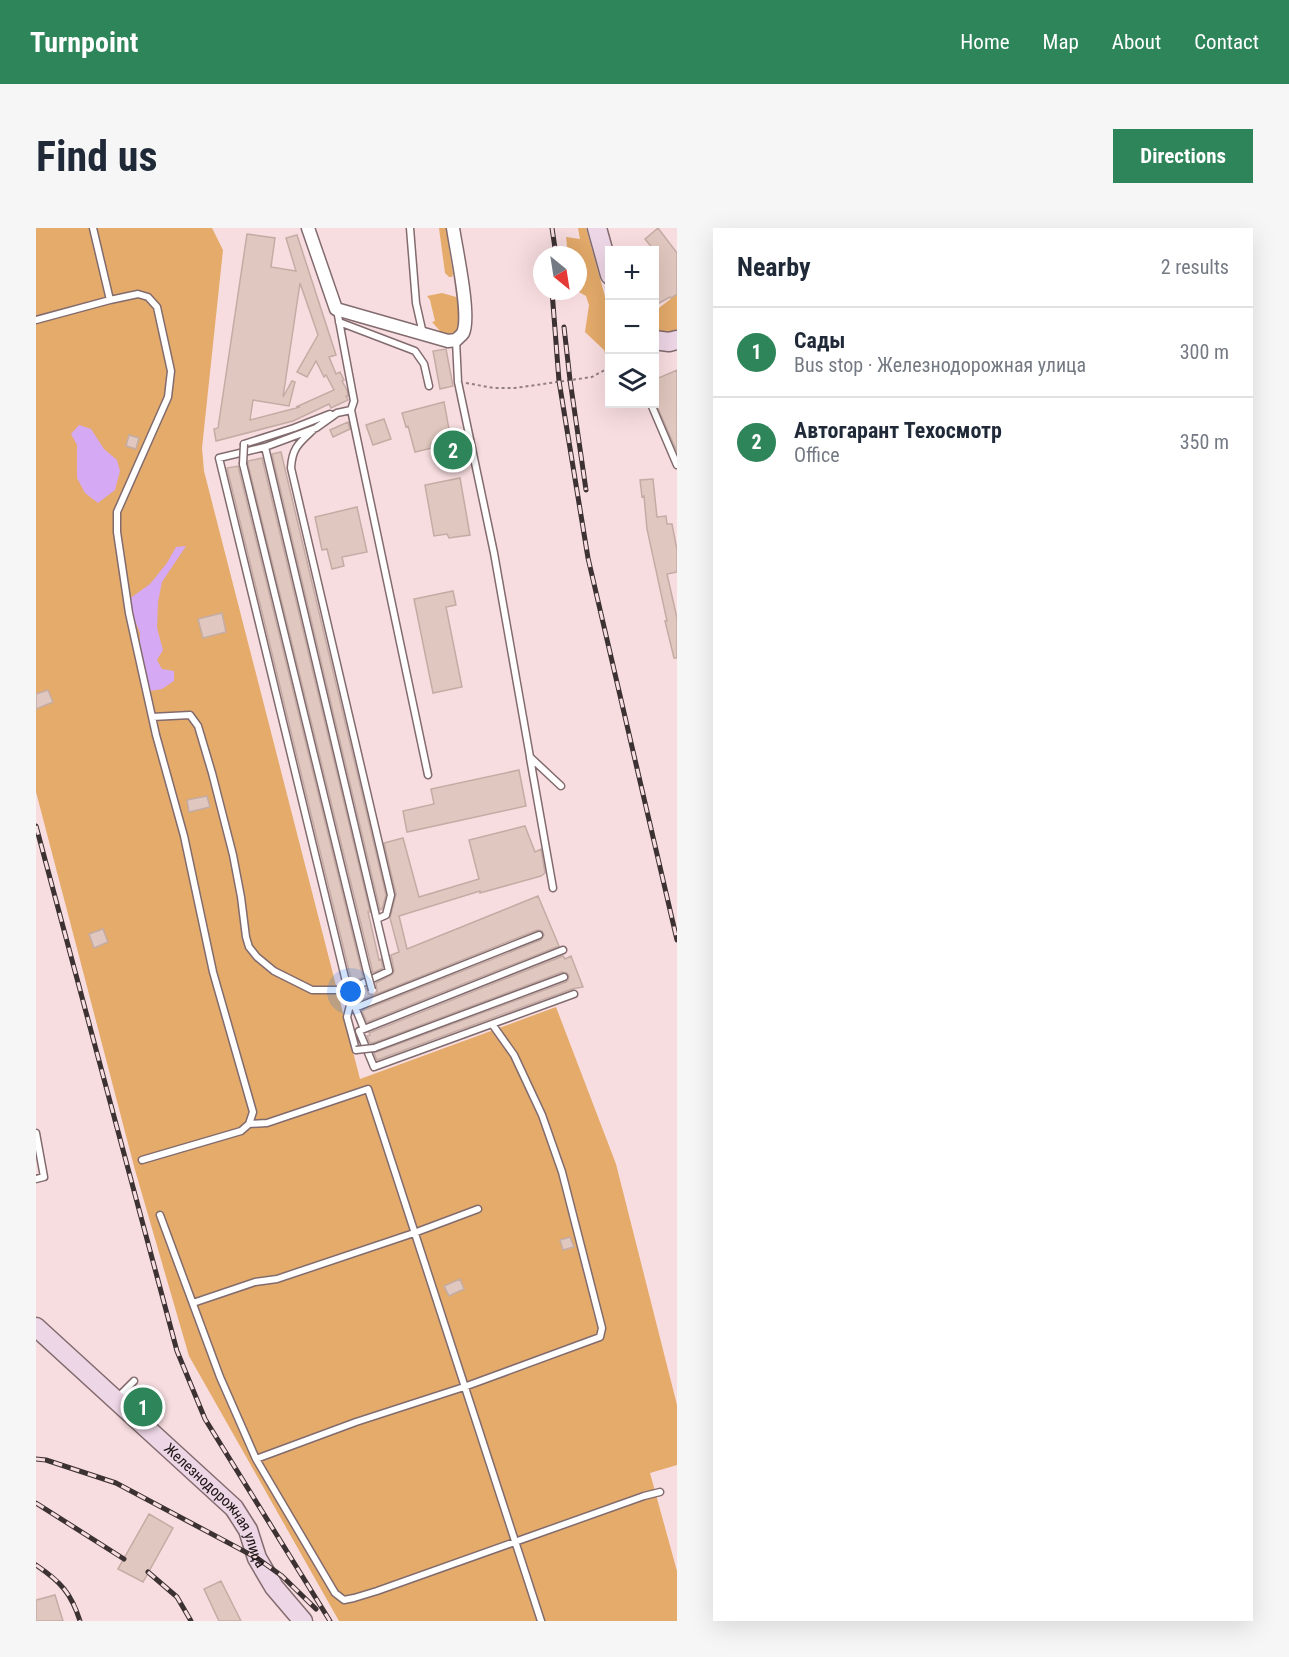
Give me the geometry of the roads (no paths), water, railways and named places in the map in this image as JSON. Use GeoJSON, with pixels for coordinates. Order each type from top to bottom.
{"type":"FeatureCollection","features":[{"type":"Feature","properties":{"kind":"street"},"geometry":{"type":"LineString","coordinates":[[308,228],[338,315],[343,310],[447,341],[456,340],[463,332],[465,323],[464,300],[453,228]]}},
{"type":"Feature","properties":{"kind":"street"},"geometry":{"type":"LineString","coordinates":[[597,228],[605,259]]}},
{"type":"Feature","properties":{"kind":"street"},"geometry":{"type":"LineString","coordinates":[[659,341],[677,340]]}},
{"type":"Feature","properties":{"kind":"street","name":"Железнодорожная улица"},"geometry":{"type":"LineString","coordinates":[[36,1327],[234,1508],[248,1530],[257,1558],[274,1587],[303,1621]]}},
{"type":"Feature","properties":{"kind":"lane"},"geometry":{"type":"LineString","coordinates":[[93,228],[110,300]]}},
{"type":"Feature","properties":{"kind":"lane"},"geometry":{"type":"LineString","coordinates":[[410,228],[416,303],[423,334]]}},
{"type":"Feature","properties":{"kind":"lane"},"geometry":{"type":"LineString","coordinates":[[36,320],[138,294],[148,297],[157,308],[171,371],[168,397],[117,512],[117,531],[129,613],[152,717],[184,836],[213,972],[253,1112],[249,1124],[241,1131],[142,1160]]}},
{"type":"Feature","properties":{"kind":"lane"},"geometry":{"type":"LineString","coordinates":[[338,315],[415,351],[424,364],[429,386]]}},
{"type":"Feature","properties":{"kind":"lane"},"geometry":{"type":"LineString","coordinates":[[338,315],[354,400],[351,410],[428,775]]}},
{"type":"Feature","properties":{"kind":"lane"},"geometry":{"type":"LineString","coordinates":[[456,340],[458,382],[494,553],[553,888]]}},
{"type":"Feature","properties":{"kind":"lane"},"geometry":{"type":"LineString","coordinates":[[653,408],[677,465]]}},
{"type":"Feature","properties":{"kind":"lane"},"geometry":{"type":"LineString","coordinates":[[351,410],[320,417],[244,444],[243,464],[375,999]]}},
{"type":"Feature","properties":{"kind":"lane"},"geometry":{"type":"LineString","coordinates":[[337,413],[315,428],[297,445],[292,456],[291,468],[391,895],[387,915],[377,919]]}},
{"type":"Feature","properties":{"kind":"lane"},"geometry":{"type":"LineString","coordinates":[[315,428],[265,447],[219,459],[348,990],[364,1029]]}},
{"type":"Feature","properties":{"kind":"lane"},"geometry":{"type":"LineString","coordinates":[[152,717],[190,715],[198,726],[233,855],[246,937],[257,957],[274,971],[312,990],[348,990],[389,971],[265,447]]}},
{"type":"Feature","properties":{"kind":"lane"},"geometry":{"type":"LineString","coordinates":[[530,757],[561,786]]}},
{"type":"Feature","properties":{"kind":"lane"},"geometry":{"type":"LineString","coordinates":[[355,1008],[539,935]]}},
{"type":"Feature","properties":{"kind":"lane"},"geometry":{"type":"LineString","coordinates":[[563,950],[359,1031],[374,1067],[574,994]]}},
{"type":"Feature","properties":{"kind":"lane"},"geometry":{"type":"LineString","coordinates":[[351,1000],[347,1017],[356,1050],[374,1048],[564,977]]}},
{"type":"Feature","properties":{"kind":"lane"},"geometry":{"type":"LineString","coordinates":[[256,1459],[600,1337],[602,1328],[562,1172],[542,1115],[514,1055],[492,1024]]}},
{"type":"Feature","properties":{"kind":"lane"},"geometry":{"type":"LineString","coordinates":[[249,1124],[267,1123],[368,1089],[541,1621]]}},
{"type":"Feature","properties":{"kind":"lane"},"geometry":{"type":"LineString","coordinates":[[36,1137],[44,1177],[36,1179]]}},
{"type":"Feature","properties":{"kind":"lane"},"geometry":{"type":"LineString","coordinates":[[193,1303],[255,1282],[277,1279],[478,1209]]}},
{"type":"Feature","properties":{"kind":"lane"},"geometry":{"type":"LineString","coordinates":[[160,1215],[220,1377],[256,1459],[335,1593],[344,1600],[377,1591],[660,1492]]}},
{"type":"Feature","properties":{"kind":"lane"},"geometry":{"type":"LineString","coordinates":[[115,1399],[134,1381]]}},
{"type":"Feature","properties":{"kind":"railway"},"geometry":{"type":"LineString","coordinates":[[552,228],[555,246]]}},
{"type":"Feature","properties":{"kind":"railway"},"geometry":{"type":"LineString","coordinates":[[553,300],[559,381],[588,558],[677,940]]}},
{"type":"Feature","properties":{"kind":"railway"},"geometry":{"type":"LineString","coordinates":[[564,327],[586,490]]}},
{"type":"Feature","properties":{"kind":"railway"},"geometry":{"type":"LineString","coordinates":[[36,826],[177,1351],[205,1419],[330,1621]]}},
{"type":"Feature","properties":{"kind":"railway"},"geometry":{"type":"LineString","coordinates":[[36,1459],[46,1460],[116,1483],[257,1558],[282,1576],[316,1609]]}},
{"type":"Feature","properties":{"kind":"railway"},"geometry":{"type":"LineString","coordinates":[[36,1503],[124,1559]]}},
{"type":"Feature","properties":{"kind":"railway"},"geometry":{"type":"LineString","coordinates":[[36,1565],[52,1577],[69,1595],[80,1621]]}},
{"type":"Feature","properties":{"kind":"railway"},"geometry":{"type":"LineString","coordinates":[[148,1572],[177,1597],[191,1621]]}},
{"type":"Feature","properties":{"kind":"place","name":"Автогарант Техосмотр"},"geometry":{"type":"Point","coordinates":[453,450]}},
{"type":"Feature","properties":{"kind":"place","name":"Сады"},"geometry":{"type":"Point","coordinates":[143,1407]}}]}
